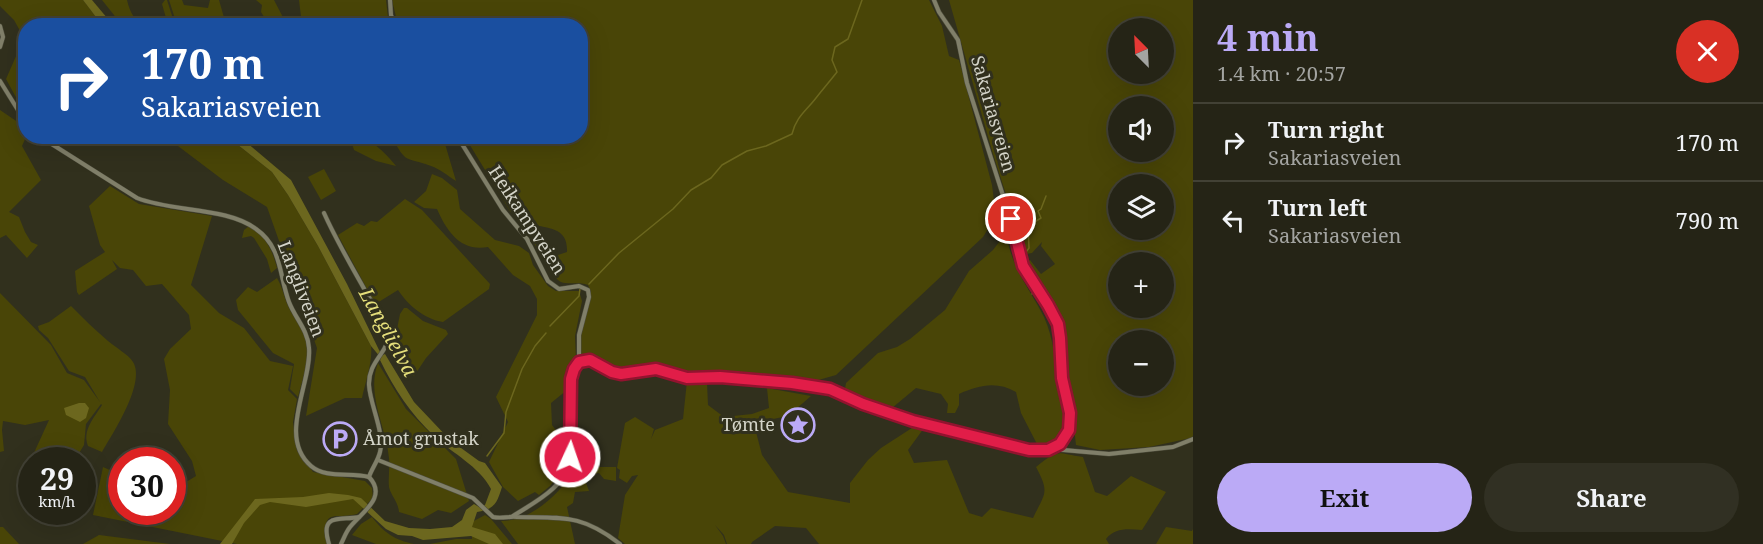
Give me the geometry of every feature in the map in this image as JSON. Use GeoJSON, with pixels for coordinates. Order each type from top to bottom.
{"type":"FeatureCollection","features":[{"type":"Feature","properties":{"kind":"street"},"geometry":{"type":"LineString","coordinates":[[390,0],[392,18]]}},
{"type":"Feature","properties":{"kind":"street","name":"Sakariasveien"},"geometry":{"type":"LineString","coordinates":[[934,0],[939,12],[958,40],[967,83],[1011,219],[1020,260],[1058,324],[1062,378],[1070,422],[1065,438],[1052,449]]}},
{"type":"Feature","properties":{"kind":"street"},"geometry":{"type":"LineString","coordinates":[[0,26],[3,39],[0,47]]}},
{"type":"Feature","properties":{"kind":"street"},"geometry":{"type":"LineString","coordinates":[[0,81],[18,110]]}},
{"type":"Feature","properties":{"kind":"street","name":"Langliveien"},"geometry":{"type":"LineString","coordinates":[[52,144],[137,198],[234,219],[252,225],[265,236],[275,250],[288,300],[306,334],[309,345],[309,364],[297,414],[297,434],[301,451],[310,465],[322,472],[369,477]]}},
{"type":"Feature","properties":{"kind":"street","name":"Heikampveien"},"geometry":{"type":"LineString","coordinates":[[462,144],[503,210],[528,239],[550,284],[559,289],[579,286],[588,290],[589,297],[579,335],[579,362]]}},
{"type":"Feature","properties":{"kind":"street"},"geometry":{"type":"LineString","coordinates":[[324,213],[384,321],[388,337],[370,372],[369,381],[372,408],[381,440],[378,460],[369,477],[376,488],[376,496],[373,503],[348,530],[341,544]]}},
{"type":"Feature","properties":{"kind":"street"},"geometry":{"type":"LineString","coordinates":[[513,516],[552,489],[567,469],[570,457],[572,375],[579,362],[590,360],[612,372],[621,374],[656,369],[687,378],[720,377],[792,383],[830,389],[863,404],[913,421],[1018,448],[1110,454],[1173,447],[1193,439]]}},
{"type":"Feature","properties":{"kind":"street"},"geometry":{"type":"LineString","coordinates":[[378,460],[468,496],[497,518],[559,517],[584,521],[602,530],[620,544]]}},
{"type":"Feature","properties":{"kind":"street"},"geometry":{"type":"LineString","coordinates":[[329,544],[327,529],[332,520],[360,517]]}},
{"type":"Feature","properties":{"kind":"shaded area"},"geometry":{"type":"Polygon","coordinates":[[[0,0],[83,0],[97,18],[18,18],[18,27],[0,6],[0,0]]]}},
{"type":"Feature","properties":{"kind":"shaded area"},"geometry":{"type":"Polygon","coordinates":[[[83,0],[92,0],[107,18],[97,18],[83,0]]]}},
{"type":"Feature","properties":{"kind":"shaded area"},"geometry":{"type":"Polygon","coordinates":[[[102,0],[127,0],[135,18],[116,18],[102,0]]]}},
{"type":"Feature","properties":{"kind":"shaded area"},"geometry":{"type":"Polygon","coordinates":[[[167,0],[173,18],[166,18],[162,4],[167,0]]]}},
{"type":"Feature","properties":{"kind":"shaded area"},"geometry":{"type":"Polygon","coordinates":[[[169,0],[182,0],[184,5],[208,8],[210,0],[219,0],[224,18],[175,18],[169,0]]]}},
{"type":"Feature","properties":{"kind":"shaded area"},"geometry":{"type":"Polygon","coordinates":[[[256,0],[274,0],[283,18],[265,18],[261,12],[262,5],[256,0]]]}},
{"type":"Feature","properties":{"kind":"shaded area"},"geometry":{"type":"Polygon","coordinates":[[[299,0],[386,0],[388,18],[301,18],[299,0]]]}},
{"type":"Feature","properties":{"kind":"shaded area"},"geometry":{"type":"Polygon","coordinates":[[[392,0],[929,0],[942,26],[949,56],[959,60],[992,185],[996,216],[983,237],[836,375],[815,381],[724,373],[697,375],[683,374],[660,366],[648,366],[637,371],[625,372],[588,358],[581,358],[581,330],[591,292],[588,285],[560,282],[547,266],[533,242],[555,256],[567,252],[565,239],[558,231],[528,223],[510,211],[469,144],[588,144],[588,18],[396,17],[392,0]]]}},
{"type":"Feature","properties":{"kind":"shaded area"},"geometry":{"type":"Polygon","coordinates":[[[949,0],[1193,0],[1193,436],[1191,438],[1149,447],[1100,450],[1076,445],[1067,356],[1059,320],[1031,276],[1026,263],[1030,260],[1041,274],[1055,264],[1041,246],[1042,242],[1032,253],[1026,254],[993,154],[949,0]]]}},
{"type":"Feature","properties":{"kind":"shaded area"},"geometry":{"type":"Polygon","coordinates":[[[18,52],[18,101],[6,79],[18,52]]]}},
{"type":"Feature","properties":{"kind":"shaded area"},"geometry":{"type":"Polygon","coordinates":[[[0,110],[18,122],[18,144],[23,144],[41,180],[9,212],[19,217],[31,242],[38,245],[27,258],[6,235],[0,238],[0,110]]]}},
{"type":"Feature","properties":{"kind":"shaded area"},"geometry":{"type":"Polygon","coordinates":[[[175,144],[237,144],[272,172],[318,246],[371,346],[370,365],[362,398],[345,398],[306,416],[317,348],[267,207],[223,180],[175,144]]]}},
{"type":"Feature","properties":{"kind":"shaded area"},"geometry":{"type":"Polygon","coordinates":[[[237,144],[248,144],[291,180],[347,284],[379,350],[383,355],[385,354],[414,402],[450,440],[485,463],[502,487],[492,507],[477,512],[472,527],[495,534],[503,544],[489,544],[471,536],[423,540],[398,535],[386,529],[353,499],[306,507],[270,502],[260,505],[244,523],[232,544],[220,544],[255,499],[303,497],[329,493],[348,495],[361,498],[385,521],[409,528],[430,529],[452,527],[462,520],[466,510],[474,504],[479,507],[485,505],[491,489],[473,467],[441,443],[426,428],[397,391],[318,246],[272,172],[237,144]]]}},
{"type":"Feature","properties":{"kind":"shaded area"},"geometry":{"type":"Polygon","coordinates":[[[352,144],[373,144],[396,166],[376,161],[354,150],[352,144]]]}},
{"type":"Feature","properties":{"kind":"shaded area"},"geometry":{"type":"Polygon","coordinates":[[[396,144],[445,144],[456,181],[434,167],[407,158],[396,144]]]}},
{"type":"Feature","properties":{"kind":"shaded area"},"geometry":{"type":"Polygon","coordinates":[[[324,169],[336,191],[321,200],[308,177],[324,169]]]}},
{"type":"Feature","properties":{"kind":"shaded area"},"geometry":{"type":"Polygon","coordinates":[[[432,174],[442,178],[457,190],[460,209],[495,240],[519,246],[529,253],[533,265],[548,286],[556,291],[579,291],[582,301],[575,336],[576,359],[568,372],[567,390],[551,403],[552,425],[561,437],[563,469],[550,486],[539,495],[535,492],[518,501],[503,487],[489,462],[508,422],[496,397],[537,315],[537,299],[530,286],[513,275],[488,247],[478,248],[463,243],[450,232],[437,209],[424,208],[414,202],[426,191],[432,174]]]}},
{"type":"Feature","properties":{"kind":"shaded area"},"geometry":{"type":"Polygon","coordinates":[[[110,186],[139,204],[212,216],[191,285],[219,313],[244,328],[270,361],[293,366],[288,390],[297,399],[293,422],[297,451],[313,472],[365,481],[372,488],[373,498],[357,514],[328,519],[327,544],[237,544],[143,525],[186,525],[186,482],[196,476],[186,447],[183,447],[168,424],[170,390],[164,359],[170,349],[191,329],[189,315],[162,284],[146,286],[133,270],[120,268],[112,260],[117,269],[79,295],[75,271],[105,252],[100,245],[89,206],[110,186]]]}},
{"type":"Feature","properties":{"kind":"shaded area"},"geometry":{"type":"Polygon","coordinates":[[[405,199],[422,210],[490,284],[489,289],[443,322],[429,318],[417,310],[398,290],[377,303],[373,300],[338,235],[357,223],[364,226],[371,221],[377,222],[405,199]]]}},
{"type":"Feature","properties":{"kind":"shaded area"},"geometry":{"type":"Polygon","coordinates":[[[249,226],[264,239],[273,255],[277,268],[271,273],[267,259],[254,238],[251,236],[242,238],[244,230],[249,226]]]}},
{"type":"Feature","properties":{"kind":"shaded area"},"geometry":{"type":"Polygon","coordinates":[[[1006,233],[1016,267],[1044,317],[1050,334],[1065,410],[1064,436],[1051,446],[1038,446],[1021,413],[1016,392],[1002,386],[974,388],[959,394],[959,405],[955,413],[947,413],[948,404],[941,394],[916,388],[892,408],[861,398],[845,389],[846,383],[878,353],[897,347],[910,339],[945,310],[969,271],[993,250],[1006,233]]]}},
{"type":"Feature","properties":{"kind":"shaded area"},"geometry":{"type":"Polygon","coordinates":[[[277,278],[307,345],[306,367],[298,397],[290,389],[294,364],[273,353],[238,310],[236,300],[248,287],[257,292],[277,278]]]}},
{"type":"Feature","properties":{"kind":"shaded area"},"geometry":{"type":"Polygon","coordinates":[[[0,293],[51,345],[67,373],[84,380],[100,402],[85,377],[69,371],[48,338],[39,330],[38,326],[49,322],[71,306],[133,362],[136,371],[135,382],[127,408],[102,452],[96,449],[96,447],[88,446],[87,440],[88,429],[101,404],[86,424],[83,447],[37,447],[49,420],[25,425],[3,421],[4,451],[0,452],[0,293]]]}},
{"type":"Feature","properties":{"kind":"shaded area"},"geometry":{"type":"Polygon","coordinates":[[[404,308],[423,321],[446,330],[448,334],[426,358],[414,376],[403,373],[388,349],[396,334],[400,314],[404,308]]]}},
{"type":"Feature","properties":{"kind":"shaded area"},"geometry":{"type":"Polygon","coordinates":[[[378,363],[406,409],[456,459],[469,501],[451,513],[438,510],[422,519],[399,512],[389,487],[387,446],[375,399],[375,375],[378,363]]]}},
{"type":"Feature","properties":{"kind":"shaded area"},"geometry":{"type":"Polygon","coordinates":[[[687,381],[707,383],[708,405],[724,417],[752,414],[769,408],[767,388],[811,396],[788,416],[768,420],[755,428],[762,455],[788,492],[850,503],[850,483],[868,460],[881,448],[915,426],[924,428],[908,450],[914,463],[947,460],[969,513],[982,517],[991,508],[1033,518],[1044,493],[1043,482],[1036,467],[1058,453],[1083,457],[1095,492],[1107,496],[1131,476],[1166,492],[1142,530],[1114,532],[1106,539],[1109,544],[819,544],[806,528],[775,526],[751,544],[727,544],[724,535],[715,525],[726,544],[625,544],[618,538],[625,495],[638,475],[632,476],[627,483],[619,478],[620,470],[617,468],[625,423],[635,417],[654,429],[651,439],[655,430],[683,419],[687,381]]]}},
{"type":"Feature","properties":{"kind":"shaded area"},"geometry":{"type":"Polygon","coordinates":[[[85,403],[89,408],[86,418],[80,422],[66,415],[64,408],[85,403]]]}},
{"type":"Feature","properties":{"kind":"shaded area"},"geometry":{"type":"Polygon","coordinates":[[[103,467],[108,469],[108,518],[96,516],[96,501],[103,467]]]}},
{"type":"Feature","properties":{"kind":"shaded area"},"geometry":{"type":"Polygon","coordinates":[[[576,467],[616,467],[616,481],[604,479],[599,473],[588,475],[586,483],[589,491],[575,492],[573,503],[567,507],[575,544],[518,544],[501,521],[524,516],[544,504],[554,496],[576,467]]]}},
{"type":"Feature","properties":{"kind":"shaded area"},"geometry":{"type":"Polygon","coordinates":[[[485,515],[512,544],[430,544],[456,539],[472,539],[472,522],[485,515]]]}},
{"type":"Feature","properties":{"kind":"shaded area"},"geometry":{"type":"Polygon","coordinates":[[[372,517],[390,535],[414,544],[376,544],[352,535],[361,524],[372,517]]]}},
{"type":"Feature","properties":{"kind":"shaded area"},"geometry":{"type":"Polygon","coordinates":[[[0,527],[3,527],[19,544],[0,544],[0,527]]]}},
{"type":"Feature","properties":{"kind":"shaded area"},"geometry":{"type":"Polygon","coordinates":[[[1166,527],[1192,531],[1193,529],[1193,544],[1156,544],[1166,527]]]}},
{"type":"Feature","properties":{"kind":"shaded area"},"geometry":{"type":"Polygon","coordinates":[[[99,535],[170,544],[83,544],[99,535]]]}},
{"type":"Feature","properties":{"kind":"waterway"},"geometry":{"type":"LineString","coordinates":[[589,284],[619,253],[673,209],[691,190],[711,178],[722,165],[747,151],[766,146],[792,134],[799,119],[837,72],[832,60],[835,47],[848,39],[862,0]]}},
{"type":"Feature","properties":{"kind":"waterway"},"geometry":{"type":"LineString","coordinates":[[1025,262],[1024,255],[1029,248],[1028,226],[1041,218],[1038,211],[1046,196]]}},
{"type":"Feature","properties":{"kind":"waterway"},"geometry":{"type":"LineString","coordinates":[[1027,266],[1032,275],[1037,278],[1037,286]]}},
{"type":"Feature","properties":{"kind":"waterway"},"geometry":{"type":"LineString","coordinates":[[550,326],[579,296],[580,289]]}},
{"type":"Feature","properties":{"kind":"waterway"},"geometry":{"type":"LineString","coordinates":[[1032,294],[1035,289]]}},
{"type":"Feature","properties":{"kind":"waterway"},"geometry":{"type":"LineString","coordinates":[[487,456],[504,433],[506,412],[522,369],[535,346],[546,333]]}},
{"type":"Feature","properties":{"kind":"place","name":"Tømte"},"geometry":{"type":"Point","coordinates":[798,425]}},
{"type":"Feature","properties":{"kind":"place","name":"Åmot grustak"},"geometry":{"type":"Point","coordinates":[340,439]}},
{"type":"Feature","properties":{"kind":"route"},"geometry":{"type":"LineString","coordinates":[[570,457],[572,375],[579,362],[586,360],[621,374],[656,369],[687,378],[720,377],[792,383],[830,389],[863,404],[913,421],[1018,448],[1039,451],[1056,447],[1070,428],[1070,413],[1061,369],[1058,324],[1020,260],[1011,219]]}},
{"type":"Feature","properties":{"kind":"water label","name":"Langlielva"},"geometry":{"type":"Point","coordinates":[388,332]}}]}
